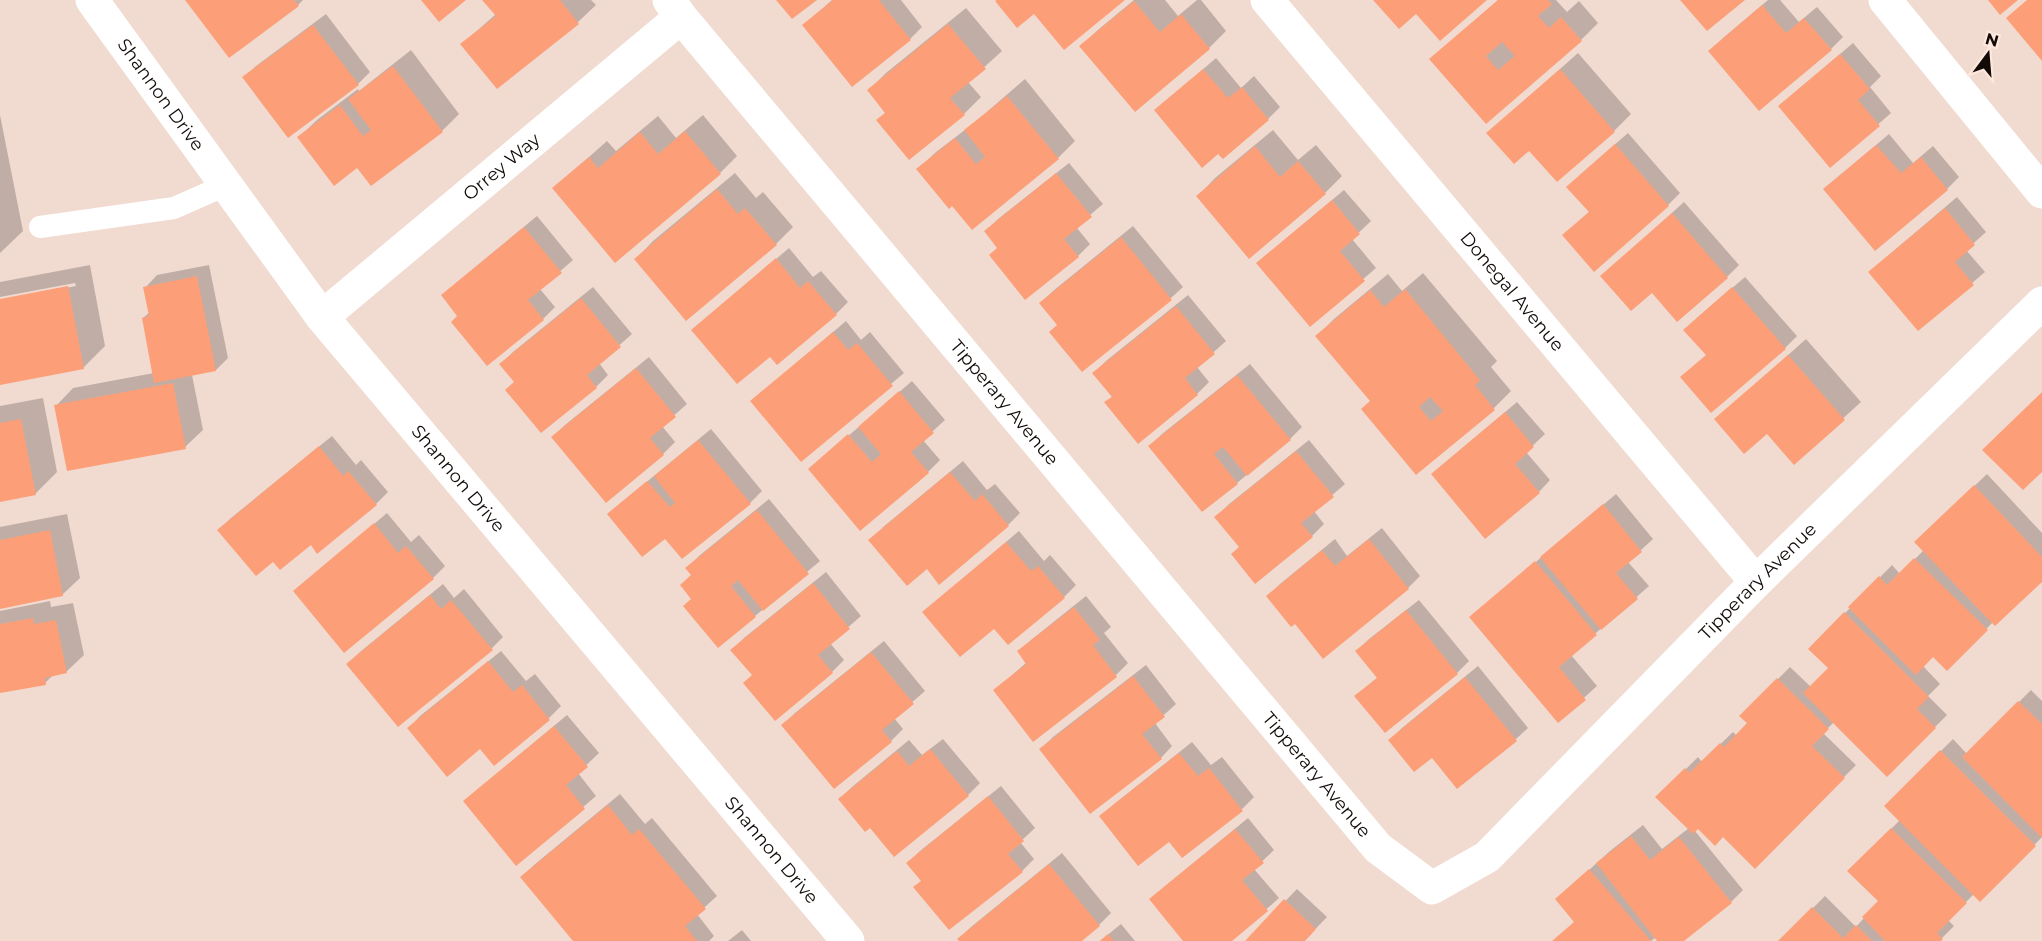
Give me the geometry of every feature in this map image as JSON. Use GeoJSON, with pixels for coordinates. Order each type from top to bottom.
{"type":"FeatureCollection","features":[{"type":"Feature","properties":{"kind":"street","name":"Shannon Drive"},"geometry":{"type":"LineString","coordinates":[[92,0],[322,317],[848,941]]}},
{"type":"Feature","properties":{"kind":"street","name":"Donegal Avenue"},"geometry":{"type":"LineString","coordinates":[[1267,0],[1756,582]]}},
{"type":"Feature","properties":{"kind":"street"},"geometry":{"type":"LineString","coordinates":[[1885,0],[2042,192]]}},
{"type":"Feature","properties":{"kind":"street","name":"Tipperary Avenue"},"geometry":{"type":"LineString","coordinates":[[675,8],[1378,848],[1432,888],[1487,857],[1756,582],[2042,303]]}},
{"type":"Feature","properties":{"kind":"street","name":"Orrey Way"},"geometry":{"type":"LineString","coordinates":[[322,317],[675,8]]}},
{"type":"Feature","properties":{"kind":"lane"},"geometry":{"type":"LineString","coordinates":[[40,227],[174,208],[226,185]]}},
{"type":"Feature","properties":{"kind":"building"},"geometry":{"type":"Polygon","coordinates":[[[185,0],[294,0],[299,6],[229,58],[185,0]]]}},
{"type":"Feature","properties":{"kind":"building"},"geometry":{"type":"Polygon","coordinates":[[[421,0],[466,0],[439,22],[421,0]]]}},
{"type":"Feature","properties":{"kind":"building"},"geometry":{"type":"Polygon","coordinates":[[[482,0],[560,0],[579,24],[497,89],[460,44],[496,16],[482,0]]]}},
{"type":"Feature","properties":{"kind":"building"},"geometry":{"type":"Polygon","coordinates":[[[776,0],[817,0],[792,19],[776,0]]]}},
{"type":"Feature","properties":{"kind":"building"},"geometry":{"type":"Polygon","coordinates":[[[833,0],[879,0],[911,40],[852,87],[802,25],[833,0]]]}},
{"type":"Feature","properties":{"kind":"building"},"geometry":{"type":"Polygon","coordinates":[[[1125,0],[1064,50],[1034,14],[1017,28],[995,1],[1125,0]]]}},
{"type":"Feature","properties":{"kind":"building"},"geometry":{"type":"Polygon","coordinates":[[[1373,0],[1487,0],[1440,41],[1416,14],[1399,29],[1373,0]]]}},
{"type":"Feature","properties":{"kind":"building"},"geometry":{"type":"Polygon","coordinates":[[[1498,0],[1548,0],[1552,4],[1538,16],[1549,28],[1561,17],[1582,41],[1486,124],[1429,59],[1498,0]],[[1502,42],[1486,56],[1498,70],[1515,56],[1502,42]]]}},
{"type":"Feature","properties":{"kind":"building"},"geometry":{"type":"Polygon","coordinates":[[[1680,0],[1745,0],[1707,31],[1680,0]]]}},
{"type":"Feature","properties":{"kind":"building"},"geometry":{"type":"Polygon","coordinates":[[[1988,0],[2018,0],[2000,15],[1988,0]]]}},
{"type":"Feature","properties":{"kind":"building"},"geometry":{"type":"Polygon","coordinates":[[[2027,0],[2042,0],[2042,61],[2006,18],[2027,0]]]}},
{"type":"Feature","properties":{"kind":"building"},"geometry":{"type":"Polygon","coordinates":[[[1134,1],[1160,32],[1181,14],[1210,49],[1135,112],[1079,46],[1134,1]]]}},
{"type":"Feature","properties":{"kind":"building"},"geometry":{"type":"Polygon","coordinates":[[[1762,5],[1786,33],[1804,18],[1832,50],[1759,111],[1708,51],[1762,5]]]}},
{"type":"Feature","properties":{"kind":"building"},"geometry":{"type":"Polygon","coordinates":[[[948,24],[986,69],[950,98],[965,115],[909,160],[876,120],[885,113],[867,90],[948,24]]]}},
{"type":"Feature","properties":{"kind":"building"},"geometry":{"type":"Polygon","coordinates":[[[313,25],[359,85],[288,138],[242,77],[313,25]]]}},
{"type":"Feature","properties":{"kind":"building"},"geometry":{"type":"Polygon","coordinates":[[[1840,54],[1870,89],[1858,100],[1880,126],[1830,168],[1778,106],[1840,54]]]}},
{"type":"Feature","properties":{"kind":"building"},"geometry":{"type":"Polygon","coordinates":[[[393,66],[443,132],[371,186],[357,168],[334,186],[297,137],[340,105],[363,136],[371,130],[348,99],[393,66]]]}},
{"type":"Feature","properties":{"kind":"building"},"geometry":{"type":"Polygon","coordinates":[[[1203,69],[1228,98],[1242,87],[1269,120],[1223,159],[1218,154],[1202,168],[1154,110],[1203,69]]]}},
{"type":"Feature","properties":{"kind":"building"},"geometry":{"type":"Polygon","coordinates":[[[1560,69],[1615,132],[1557,182],[1529,151],[1514,164],[1486,133],[1560,69]]]}},
{"type":"Feature","properties":{"kind":"building"},"geometry":{"type":"Polygon","coordinates":[[[1007,96],[1059,159],[972,230],[952,206],[949,209],[916,169],[955,138],[976,164],[985,157],[964,130],[1007,96]]]}},
{"type":"Feature","properties":{"kind":"building"},"geometry":{"type":"Polygon","coordinates":[[[685,131],[721,174],[615,263],[552,188],[589,157],[598,168],[640,132],[658,154],[685,131]]]}},
{"type":"Feature","properties":{"kind":"building"},"geometry":{"type":"Polygon","coordinates":[[[1615,144],[1669,206],[1594,272],[1562,235],[1589,212],[1566,187],[1615,144]]]}},
{"type":"Feature","properties":{"kind":"building"},"geometry":{"type":"Polygon","coordinates":[[[1876,145],[1901,173],[1921,157],[1948,190],[1875,251],[1823,189],[1876,145]]]}},
{"type":"Feature","properties":{"kind":"building"},"geometry":{"type":"Polygon","coordinates":[[[1255,146],[1280,177],[1298,161],[1326,194],[1249,259],[1196,196],[1255,146]]]}},
{"type":"Feature","properties":{"kind":"building"},"geometry":{"type":"Polygon","coordinates":[[[1056,173],[1092,217],[1064,239],[1079,257],[1025,300],[989,255],[997,248],[984,231],[1056,173]]]}},
{"type":"Feature","properties":{"kind":"building"},"geometry":{"type":"Polygon","coordinates":[[[717,189],[738,214],[745,208],[777,245],[686,321],[634,259],[717,189]]]}},
{"type":"Feature","properties":{"kind":"building"},"geometry":{"type":"Polygon","coordinates":[[[1332,200],[1360,234],[1340,251],[1365,281],[1310,327],[1256,263],[1332,200]]]}},
{"type":"Feature","properties":{"kind":"building"},"geometry":{"type":"Polygon","coordinates":[[[1945,208],[1975,245],[1955,262],[1974,285],[1918,331],[1868,272],[1945,208]]]}},
{"type":"Feature","properties":{"kind":"building"},"geometry":{"type":"Polygon","coordinates":[[[1672,213],[1728,278],[1677,322],[1652,293],[1631,311],[1600,276],[1672,213]]]}},
{"type":"Feature","properties":{"kind":"building"},"geometry":{"type":"Polygon","coordinates":[[[524,227],[562,273],[528,300],[544,320],[487,366],[451,322],[457,316],[441,295],[524,227]]]}},
{"type":"Feature","properties":{"kind":"building"},"geometry":{"type":"Polygon","coordinates":[[[1121,237],[1172,300],[1082,372],[1049,332],[1057,325],[1039,303],[1121,237]]]}},
{"type":"Feature","properties":{"kind":"building"},"geometry":{"type":"Polygon","coordinates":[[[776,258],[800,288],[808,281],[837,315],[777,365],[770,357],[737,384],[691,330],[776,258]]]}},
{"type":"Feature","properties":{"kind":"building"},"geometry":{"type":"Polygon","coordinates":[[[197,276],[216,371],[154,383],[142,318],[149,316],[143,287],[197,276]]]}},
{"type":"Feature","properties":{"kind":"building"},"geometry":{"type":"Polygon","coordinates":[[[68,286],[84,369],[0,385],[0,299],[68,286]]]}},
{"type":"Feature","properties":{"kind":"building"},"geometry":{"type":"Polygon","coordinates":[[[1732,287],[1786,349],[1711,413],[1680,377],[1706,355],[1683,330],[1732,287]]]}},
{"type":"Feature","properties":{"kind":"building"},"geometry":{"type":"Polygon","coordinates":[[[1405,289],[1480,380],[1475,385],[1495,410],[1416,475],[1361,409],[1370,401],[1315,336],[1370,290],[1384,307],[1405,289]],[[1430,397],[1419,407],[1431,421],[1443,411],[1430,397]]]}},
{"type":"Feature","properties":{"kind":"building"},"geometry":{"type":"Polygon","coordinates":[[[581,298],[621,347],[587,375],[597,388],[541,433],[505,390],[514,382],[499,364],[581,298]]]}},
{"type":"Feature","properties":{"kind":"building"},"geometry":{"type":"Polygon","coordinates":[[[1176,306],[1215,354],[1185,378],[1198,395],[1138,444],[1104,402],[1112,397],[1092,373],[1176,306]]]}},
{"type":"Feature","properties":{"kind":"building"},"geometry":{"type":"Polygon","coordinates":[[[833,332],[848,350],[857,343],[893,386],[801,462],[750,401],[833,332]]]}},
{"type":"Feature","properties":{"kind":"building"},"geometry":{"type":"Polygon","coordinates":[[[1788,355],[1845,420],[1794,465],[1767,434],[1744,454],[1714,419],[1788,355]]]}},
{"type":"Feature","properties":{"kind":"building"},"geometry":{"type":"Polygon","coordinates":[[[636,368],[676,417],[650,438],[664,455],[606,503],[551,437],[636,368]]]}},
{"type":"Feature","properties":{"kind":"building"},"geometry":{"type":"Polygon","coordinates":[[[1237,375],[1291,440],[1247,476],[1223,447],[1214,454],[1238,484],[1202,512],[1148,446],[1237,375]]]}},
{"type":"Feature","properties":{"kind":"building"},"geometry":{"type":"Polygon","coordinates":[[[173,383],[186,449],[67,471],[54,405],[173,383]]]}},
{"type":"Feature","properties":{"kind":"building"},"geometry":{"type":"Polygon","coordinates":[[[899,391],[934,433],[911,452],[929,473],[860,531],[808,469],[848,434],[872,462],[881,454],[858,427],[899,391]]]}},
{"type":"Feature","properties":{"kind":"building"},"geometry":{"type":"Polygon","coordinates":[[[2042,392],[2042,472],[2023,490],[1982,450],[2042,392]]]}},
{"type":"Feature","properties":{"kind":"building"},"geometry":{"type":"Polygon","coordinates":[[[1505,412],[1534,447],[1515,464],[1540,493],[1485,539],[1431,474],[1505,412]]]}},
{"type":"Feature","properties":{"kind":"building"},"geometry":{"type":"Polygon","coordinates":[[[21,419],[36,495],[0,502],[0,423],[21,419]]]}},
{"type":"Feature","properties":{"kind":"building"},"geometry":{"type":"Polygon","coordinates":[[[698,440],[751,504],[682,559],[665,539],[642,557],[607,514],[647,481],[670,507],[675,503],[654,476],[698,440]]]}},
{"type":"Feature","properties":{"kind":"building"},"geometry":{"type":"Polygon","coordinates":[[[319,446],[343,476],[348,471],[377,505],[317,554],[311,545],[280,570],[273,562],[256,576],[217,530],[319,446]]]}},
{"type":"Feature","properties":{"kind":"building"},"geometry":{"type":"Polygon","coordinates":[[[1296,451],[1334,497],[1301,523],[1313,537],[1255,584],[1231,554],[1239,547],[1214,517],[1296,451]]]}},
{"type":"Feature","properties":{"kind":"building"},"geometry":{"type":"Polygon","coordinates":[[[950,472],[975,501],[982,494],[1009,526],[939,585],[927,569],[907,586],[868,540],[950,472]]]}},
{"type":"Feature","properties":{"kind":"building"},"geometry":{"type":"Polygon","coordinates":[[[1974,485],[2042,557],[2042,582],[1995,626],[1914,542],[1974,485]]]}},
{"type":"Feature","properties":{"kind":"building"},"geometry":{"type":"Polygon","coordinates":[[[1603,504],[1642,552],[1616,573],[1638,599],[1601,630],[1540,557],[1603,504]]]}},
{"type":"Feature","properties":{"kind":"building"},"geometry":{"type":"Polygon","coordinates":[[[757,510],[809,574],[763,611],[738,580],[731,586],[756,617],[718,648],[683,606],[691,599],[680,585],[691,575],[685,568],[757,510]]]}},
{"type":"Feature","properties":{"kind":"building"},"geometry":{"type":"Polygon","coordinates":[[[374,523],[398,553],[406,546],[434,579],[344,653],[293,591],[374,523]]]}},
{"type":"Feature","properties":{"kind":"building"},"geometry":{"type":"Polygon","coordinates":[[[50,530],[63,596],[0,609],[0,540],[50,530]]]}},
{"type":"Feature","properties":{"kind":"building"},"geometry":{"type":"Polygon","coordinates":[[[1369,539],[1409,589],[1323,659],[1295,624],[1291,627],[1266,596],[1322,550],[1335,566],[1369,539]]]}},
{"type":"Feature","properties":{"kind":"building"},"geometry":{"type":"Polygon","coordinates":[[[1006,542],[1031,571],[1038,566],[1065,598],[1008,645],[994,629],[960,657],[922,612],[1006,542]]]}},
{"type":"Feature","properties":{"kind":"building"},"geometry":{"type":"Polygon","coordinates":[[[1914,558],[1988,630],[1947,671],[1933,657],[1916,675],[1848,607],[1879,576],[1887,585],[1914,558]]]}},
{"type":"Feature","properties":{"kind":"building"},"geometry":{"type":"Polygon","coordinates":[[[1535,561],[1597,635],[1559,667],[1586,700],[1558,723],[1469,617],[1535,561]]]}},
{"type":"Feature","properties":{"kind":"building"},"geometry":{"type":"Polygon","coordinates":[[[813,583],[850,629],[818,655],[833,673],[775,721],[743,683],[752,675],[730,650],[813,583]]]}},
{"type":"Feature","properties":{"kind":"building"},"geometry":{"type":"Polygon","coordinates":[[[430,595],[441,609],[451,600],[493,650],[398,727],[346,664],[430,595]]]}},
{"type":"Feature","properties":{"kind":"building"},"geometry":{"type":"Polygon","coordinates":[[[1074,607],[1100,640],[1093,645],[1117,677],[1033,742],[993,690],[1026,664],[1017,651],[1074,607]]]}},
{"type":"Feature","properties":{"kind":"building"},"geometry":{"type":"Polygon","coordinates":[[[1406,610],[1458,674],[1385,733],[1354,696],[1377,678],[1355,651],[1406,610]]]}},
{"type":"Feature","properties":{"kind":"building"},"geometry":{"type":"Polygon","coordinates":[[[1844,612],[1929,697],[1917,709],[1936,728],[1887,777],[1803,693],[1828,668],[1808,649],[1844,612]]]}},
{"type":"Feature","properties":{"kind":"building"},"geometry":{"type":"Polygon","coordinates":[[[33,618],[34,624],[56,620],[67,673],[45,678],[46,685],[0,693],[0,624],[33,618]]]}},
{"type":"Feature","properties":{"kind":"building"},"geometry":{"type":"Polygon","coordinates":[[[871,652],[914,704],[882,730],[892,742],[834,789],[781,725],[871,652]]]}},
{"type":"Feature","properties":{"kind":"building"},"geometry":{"type":"Polygon","coordinates":[[[488,661],[513,692],[522,685],[550,720],[494,766],[480,749],[447,777],[407,728],[488,661]]]}},
{"type":"Feature","properties":{"kind":"building"},"geometry":{"type":"Polygon","coordinates":[[[1133,676],[1165,717],[1142,734],[1162,759],[1090,814],[1039,749],[1133,676]]]}},
{"type":"Feature","properties":{"kind":"building"},"geometry":{"type":"Polygon","coordinates":[[[1465,677],[1517,741],[1457,789],[1432,758],[1414,772],[1388,740],[1465,677]]]}},
{"type":"Feature","properties":{"kind":"building"},"geometry":{"type":"Polygon","coordinates":[[[1777,678],[1829,729],[1812,746],[1845,778],[1755,869],[1723,837],[1715,846],[1698,829],[1693,834],[1655,797],[1685,768],[1689,773],[1720,743],[1724,747],[1747,723],[1739,716],[1777,678]]]}},
{"type":"Feature","properties":{"kind":"building"},"geometry":{"type":"Polygon","coordinates":[[[2018,701],[2042,724],[2042,838],[1962,757],[2018,701]]]}},
{"type":"Feature","properties":{"kind":"building"},"geometry":{"type":"Polygon","coordinates":[[[554,726],[588,767],[566,785],[585,809],[516,866],[463,801],[554,726]]]}},
{"type":"Feature","properties":{"kind":"building"},"geometry":{"type":"Polygon","coordinates":[[[930,749],[969,796],[894,857],[870,828],[865,832],[838,799],[897,751],[909,766],[930,749]]]}},
{"type":"Feature","properties":{"kind":"building"},"geometry":{"type":"Polygon","coordinates":[[[1940,750],[2036,846],[1980,902],[1884,806],[1940,750]]]}},
{"type":"Feature","properties":{"kind":"building"},"geometry":{"type":"Polygon","coordinates":[[[1179,753],[1198,776],[1209,768],[1243,811],[1182,858],[1169,842],[1138,866],[1099,816],[1179,753]]]}},
{"type":"Feature","properties":{"kind":"building"},"geometry":{"type":"Polygon","coordinates":[[[988,796],[1024,841],[1008,854],[1023,872],[949,930],[913,887],[921,881],[906,863],[988,796]]]}},
{"type":"Feature","properties":{"kind":"building"},"geometry":{"type":"Polygon","coordinates":[[[608,805],[632,835],[639,829],[706,909],[685,926],[697,941],[573,941],[520,877],[608,805]]]}},
{"type":"Feature","properties":{"kind":"building"},"geometry":{"type":"Polygon","coordinates":[[[1891,828],[1967,903],[1937,933],[1943,939],[1941,941],[1885,941],[1862,917],[1878,901],[1847,871],[1891,828]]]}},
{"type":"Feature","properties":{"kind":"building"},"geometry":{"type":"Polygon","coordinates":[[[1235,829],[1264,863],[1242,880],[1268,911],[1232,941],[1183,941],[1149,899],[1235,829]]]}},
{"type":"Feature","properties":{"kind":"building"},"geometry":{"type":"Polygon","coordinates":[[[1631,836],[1650,860],[1679,837],[1732,903],[1684,941],[1657,941],[1596,863],[1631,836]]]}},
{"type":"Feature","properties":{"kind":"building"},"geometry":{"type":"Polygon","coordinates":[[[1049,864],[1100,926],[1082,941],[959,941],[957,939],[1049,864]]]}},
{"type":"Feature","properties":{"kind":"building"},"geometry":{"type":"Polygon","coordinates":[[[1589,869],[1651,941],[1552,941],[1574,922],[1555,899],[1589,869]]]}},
{"type":"Feature","properties":{"kind":"building"},"geometry":{"type":"Polygon","coordinates":[[[1284,899],[1316,929],[1305,941],[1245,941],[1284,899]]]}},
{"type":"Feature","properties":{"kind":"building"},"geometry":{"type":"Polygon","coordinates":[[[1812,907],[1843,938],[1856,925],[1872,941],[1778,941],[1812,907]]]}},
{"type":"Feature","properties":{"kind":"building"},"geometry":{"type":"Polygon","coordinates":[[[1108,934],[1114,941],[1100,941],[1108,934]]]}}]}
